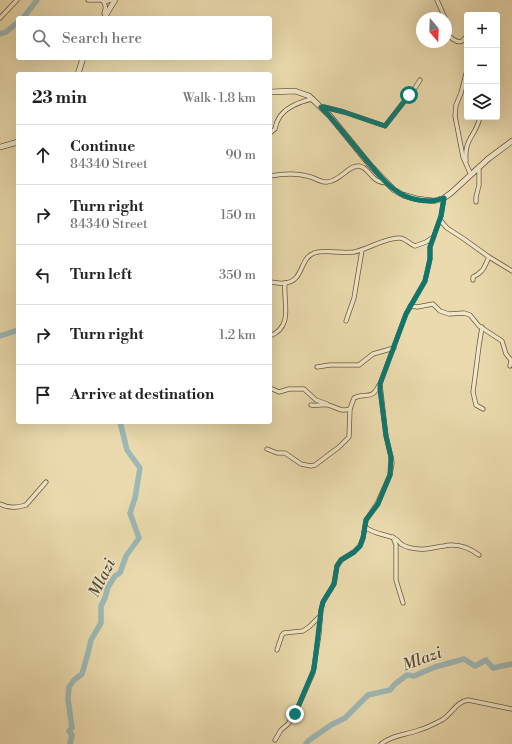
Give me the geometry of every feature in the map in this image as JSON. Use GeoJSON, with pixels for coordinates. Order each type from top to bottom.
{"type":"FeatureCollection","features":[{"type":"Feature","properties":{"kind":"street"},"geometry":{"type":"LineString","coordinates":[[0,18],[17,0]]}},
{"type":"Feature","properties":{"kind":"street"},"geometry":{"type":"LineString","coordinates":[[88,0],[111,0]]}},
{"type":"Feature","properties":{"kind":"street"},"geometry":{"type":"LineString","coordinates":[[104,16],[115,0]]}},
{"type":"Feature","properties":{"kind":"street"},"geometry":{"type":"LineString","coordinates":[[438,0],[443,12]]}},
{"type":"Feature","properties":{"kind":"street"},"geometry":{"type":"LineString","coordinates":[[102,1],[106,10],[104,16]]}},
{"type":"Feature","properties":{"kind":"street"},"geometry":{"type":"LineString","coordinates":[[452,38],[458,42],[464,39]]}},
{"type":"Feature","properties":{"kind":"street"},"geometry":{"type":"LineString","coordinates":[[79,72],[82,60]]}},
{"type":"Feature","properties":{"kind":"street"},"geometry":{"type":"LineString","coordinates":[[321,107],[344,112],[385,126],[420,80]]}},
{"type":"Feature","properties":{"kind":"street"},"geometry":{"type":"LineString","coordinates":[[464,82],[456,105],[455,116],[466,166],[471,175]]}},
{"type":"Feature","properties":{"kind":"street"},"geometry":{"type":"LineString","coordinates":[[272,92],[295,91],[313,99],[394,190],[403,195],[417,199],[434,201],[444,198],[452,193],[478,168],[512,141]]}},
{"type":"Feature","properties":{"kind":"street"},"geometry":{"type":"LineString","coordinates":[[272,131],[275,129],[278,120],[284,112],[300,102],[313,99]]}},
{"type":"Feature","properties":{"kind":"street"},"geometry":{"type":"LineString","coordinates":[[466,166],[467,145],[469,139],[478,126],[479,120]]}},
{"type":"Feature","properties":{"kind":"street"},"geometry":{"type":"LineString","coordinates":[[0,147],[16,143]]}},
{"type":"Feature","properties":{"kind":"street"},"geometry":{"type":"LineString","coordinates":[[272,176],[306,176],[326,183],[338,179],[347,170],[360,166],[367,170],[378,182],[387,183]]}},
{"type":"Feature","properties":{"kind":"street"},"geometry":{"type":"LineString","coordinates":[[476,202],[479,185],[478,168]]}},
{"type":"Feature","properties":{"kind":"street"},"geometry":{"type":"LineString","coordinates":[[267,449],[277,453],[285,453],[301,464],[311,466],[315,465],[339,447],[349,436],[350,408],[354,398],[358,396],[368,396],[376,392],[410,306],[425,281],[432,238],[440,220],[444,198]]}},
{"type":"Feature","properties":{"kind":"street"},"geometry":{"type":"LineString","coordinates":[[440,220],[447,228],[512,271]]}},
{"type":"Feature","properties":{"kind":"street"},"geometry":{"type":"LineString","coordinates":[[272,282],[285,283],[296,279],[306,260],[314,254],[320,252],[346,253],[362,250],[397,238],[405,240],[415,246],[420,245],[432,238]]}},
{"type":"Feature","properties":{"kind":"street"},"geometry":{"type":"LineString","coordinates":[[346,321],[354,298],[362,250]]}},
{"type":"Feature","properties":{"kind":"street"},"geometry":{"type":"LineString","coordinates":[[473,280],[474,277],[481,273],[489,257]]}},
{"type":"Feature","properties":{"kind":"street"},"geometry":{"type":"LineString","coordinates":[[272,335],[278,331],[286,320],[285,283]]}},
{"type":"Feature","properties":{"kind":"street"},"geometry":{"type":"LineString","coordinates":[[410,306],[417,307],[433,304],[440,310],[449,314],[467,313],[503,343],[506,354],[511,360],[510,366]]}},
{"type":"Feature","properties":{"kind":"street"},"geometry":{"type":"LineString","coordinates":[[482,327],[473,392],[476,405],[483,409]]}},
{"type":"Feature","properties":{"kind":"street"},"geometry":{"type":"LineString","coordinates":[[317,367],[330,365],[359,365],[376,352],[394,348]]}},
{"type":"Feature","properties":{"kind":"street"},"geometry":{"type":"LineString","coordinates":[[275,740],[281,730],[288,724],[295,714],[312,673],[319,634],[319,617],[322,605],[334,584],[337,566],[341,560],[360,546],[366,520],[378,504],[390,475],[392,468],[391,457],[386,436],[380,384]]}},
{"type":"Feature","properties":{"kind":"street"},"geometry":{"type":"LineString","coordinates":[[272,389],[279,392],[289,388],[304,389],[318,401],[337,409],[342,410],[350,408]]}},
{"type":"Feature","properties":{"kind":"street"},"geometry":{"type":"LineString","coordinates":[[311,405],[328,405]]}},
{"type":"Feature","properties":{"kind":"street"},"geometry":{"type":"LineString","coordinates":[[0,504],[10,508],[26,505],[46,482]]}},
{"type":"Feature","properties":{"kind":"street"},"geometry":{"type":"LineString","coordinates":[[365,528],[376,533],[392,537],[404,546],[418,549],[431,549],[459,545],[470,548],[479,555]]}},
{"type":"Feature","properties":{"kind":"street"},"geometry":{"type":"LineString","coordinates":[[392,537],[396,545],[396,580],[403,603]]}},
{"type":"Feature","properties":{"kind":"street"},"geometry":{"type":"LineString","coordinates":[[277,650],[284,633],[303,631],[319,617]]}},
{"type":"Feature","properties":{"kind":"street"},"geometry":{"type":"LineString","coordinates":[[381,744],[391,738],[418,731],[434,724],[448,716],[458,704],[464,701],[468,700],[512,709]]}},
{"type":"Feature","properties":{"kind":"waterway"},"geometry":{"type":"LineString","coordinates":[[25,16],[37,0]]}},
{"type":"Feature","properties":{"kind":"waterway"},"geometry":{"type":"LineString","coordinates":[[0,34],[6,32],[16,24]]}},
{"type":"Feature","properties":{"kind":"waterway","name":"Mlazi"},"geometry":{"type":"LineString","coordinates":[[0,336],[16,331]]}},
{"type":"Feature","properties":{"kind":"waterway","name":"Mlazi"},"geometry":{"type":"LineString","coordinates":[[70,744],[72,735],[69,731],[72,728],[68,699],[69,687],[74,680],[82,674],[91,640],[101,623],[101,606],[108,587],[115,576],[120,573],[126,556],[139,538],[130,513],[135,498],[140,468],[127,450],[120,424]]}},
{"type":"Feature","properties":{"kind":"waterway","name":"Mlazi"},"geometry":{"type":"LineString","coordinates":[[306,744],[331,725],[345,718],[368,695],[390,690],[407,675],[414,676],[435,667],[464,659],[475,666],[486,660],[493,668],[512,664]]}},
{"type":"Feature","properties":{"kind":"route"},"geometry":{"type":"LineString","coordinates":[[295,714],[314,669],[322,605],[334,584],[335,571],[341,560],[354,552],[360,546],[366,520],[378,504],[390,475],[392,463],[386,436],[380,390],[381,378],[391,357],[406,314],[424,285],[430,259],[432,238],[444,205],[444,198],[434,201],[417,199],[403,195],[394,190],[370,165],[321,107],[336,109],[385,126],[409,95]]}}]}
